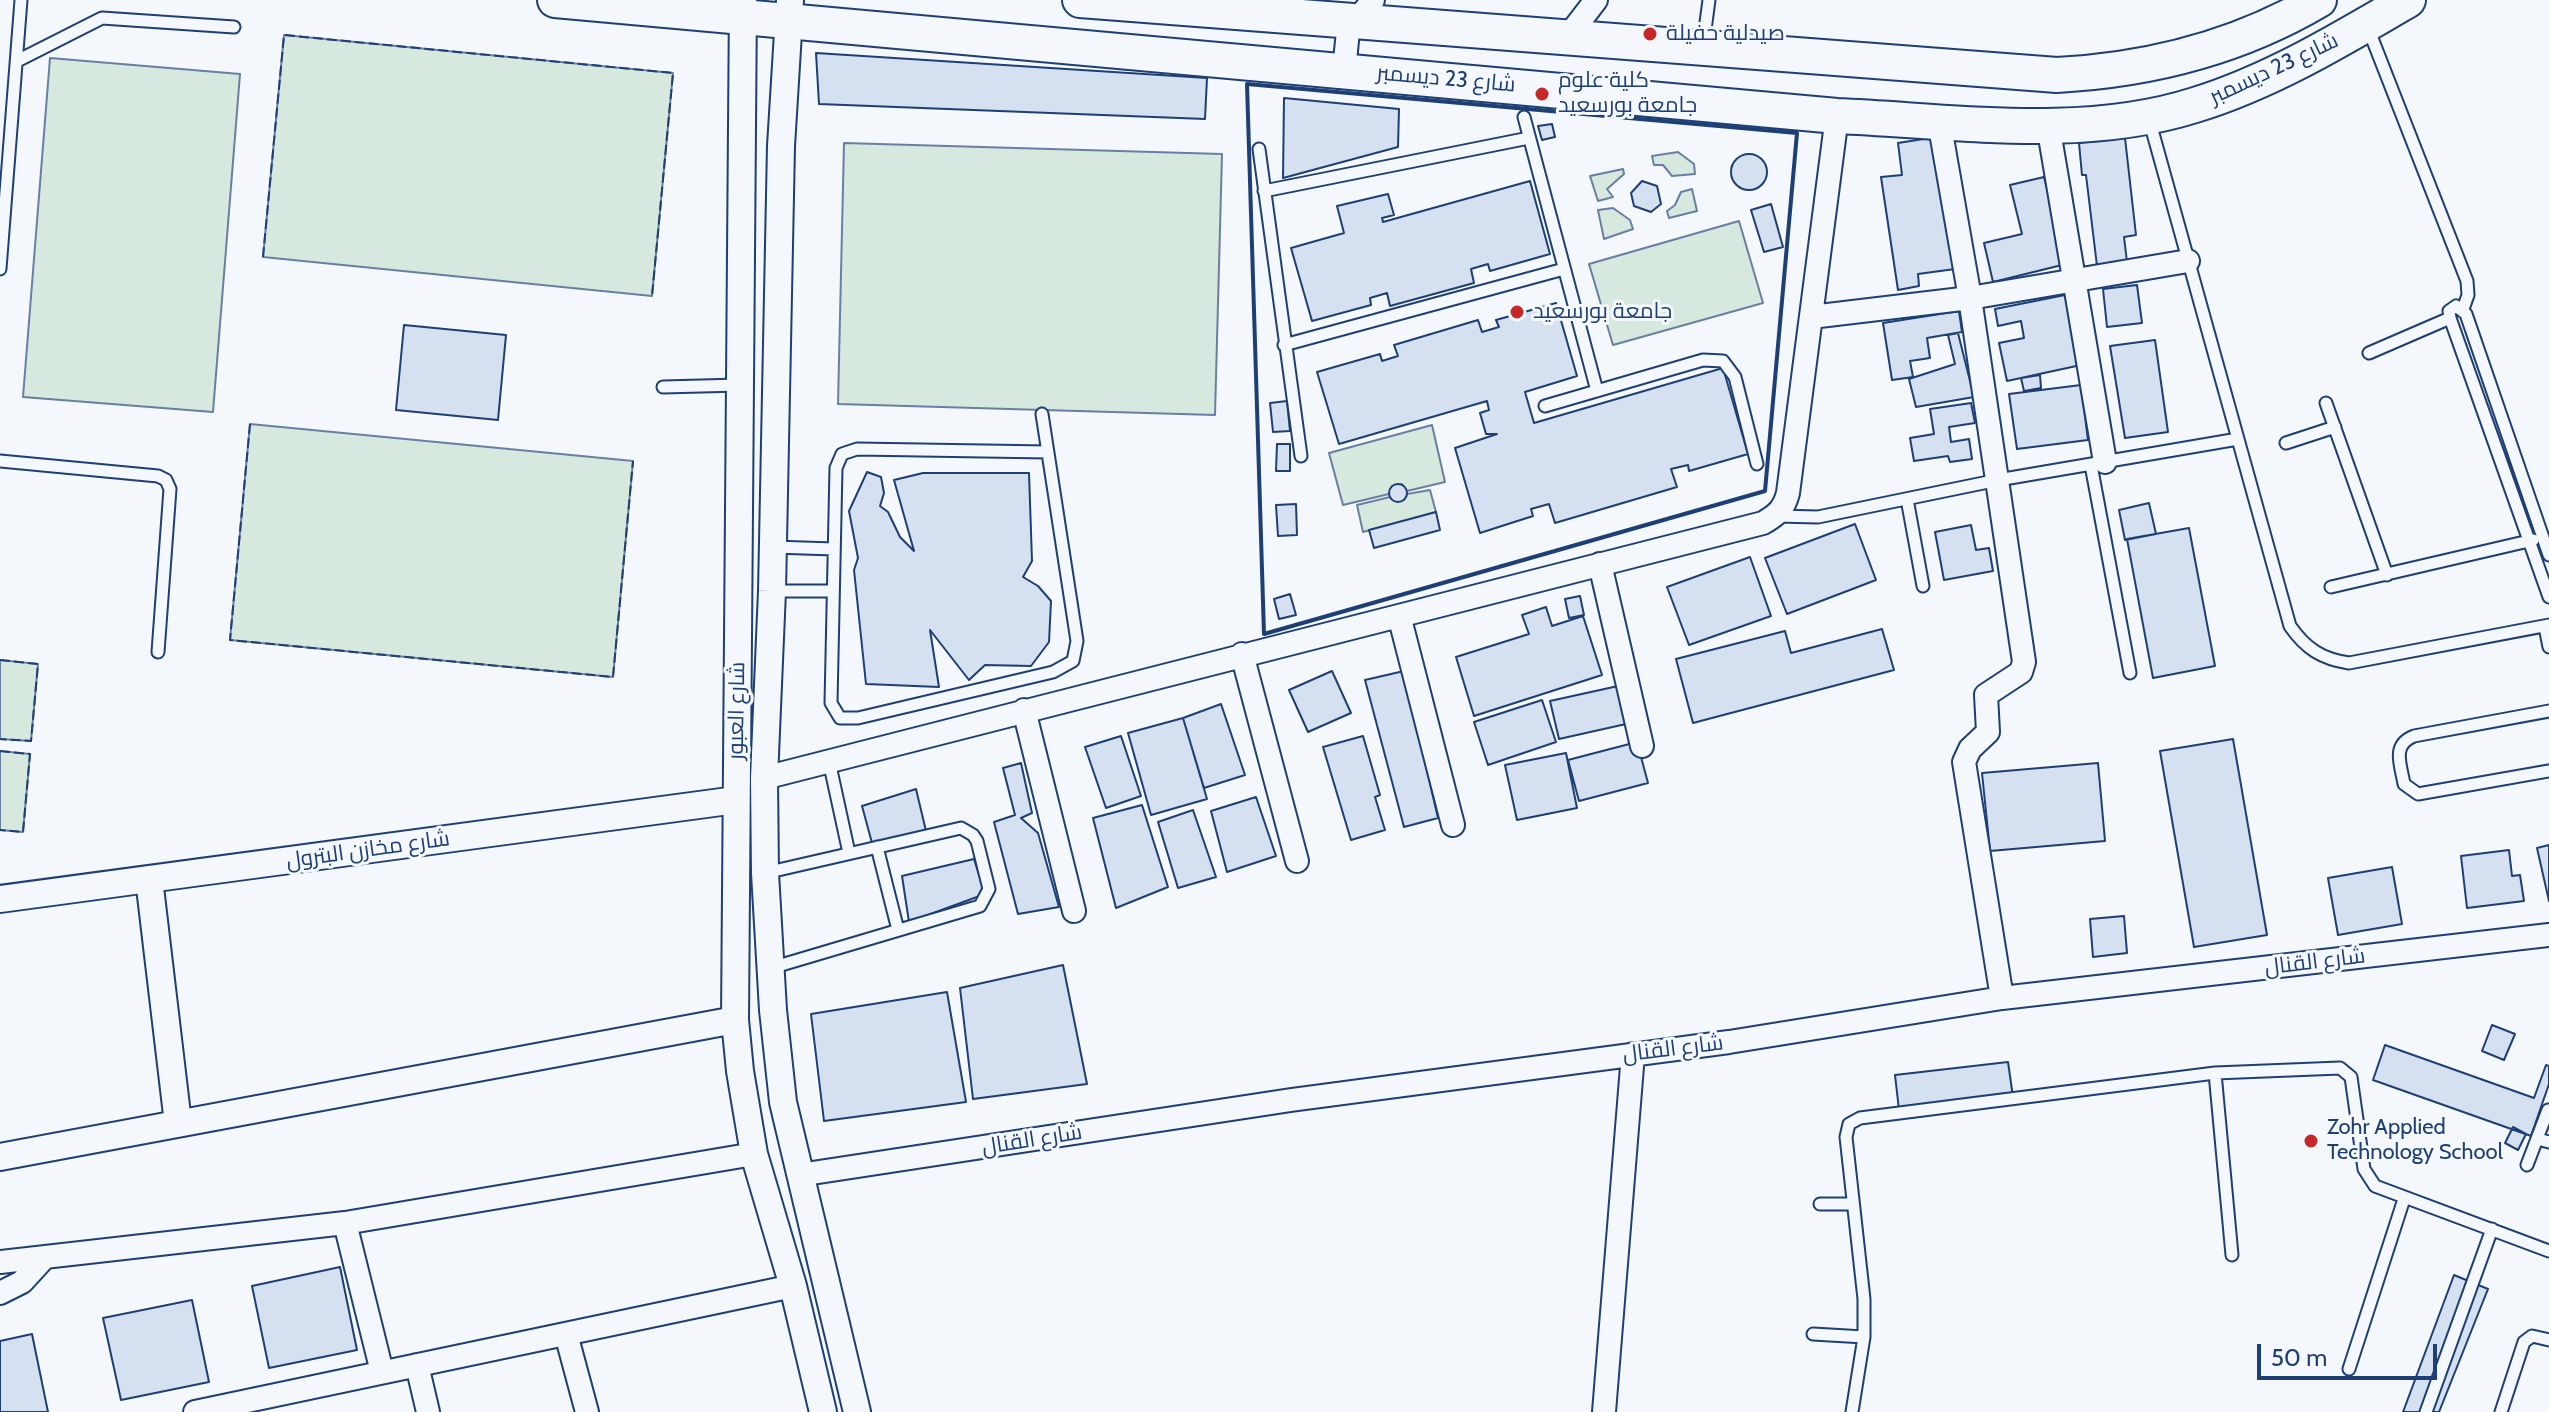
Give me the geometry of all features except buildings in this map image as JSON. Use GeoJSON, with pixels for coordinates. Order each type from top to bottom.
{"type":"FeatureCollection","features":[{"type":"Feature","properties":{"kind":"main road","name":"شارع 23 ديسمبر"},"geometry":{"type":"LineString","coordinates":[[555,0],[789,9],[1344,71],[1521,105],[2048,125],[2148,117],[2235,91],[2408,0]]}},
{"type":"Feature","properties":{"kind":"main road","name":"شارع 23 ديسمبر"},"geometry":{"type":"LineString","coordinates":[[1080,0],[1364,11],[1566,39],[2020,74],[2082,74],[2130,69],[2202,52],[2307,3]]}},
{"type":"Feature","properties":{"kind":"street"},"geometry":{"type":"LineString","coordinates":[[1566,39],[1596,0]]}},
{"type":"Feature","properties":{"kind":"street","name":"شارع العبور"},"geometry":{"type":"LineString","coordinates":[[742,7],[735,1020],[754,1154],[793,1286],[823,1412]]}},
{"type":"Feature","properties":{"kind":"street","name":"شارع العبور"},"geometry":{"type":"LineString","coordinates":[[789,9],[781,146],[772,591],[764,778],[765,873],[778,1066],[799,1175],[857,1412]]}},
{"type":"Feature","properties":{"kind":"street"},"geometry":{"type":"LineString","coordinates":[[1344,71],[1348,31],[1364,11]]}},
{"type":"Feature","properties":{"kind":"street"},"geometry":{"type":"LineString","coordinates":[[764,778],[1242,654],[1400,619],[1763,523],[1776,516],[1785,506],[1788,493],[1837,116]]}},
{"type":"Feature","properties":{"kind":"street"},"geometry":{"type":"LineString","coordinates":[[1939,121],[1970,298],[2024,662],[2021,672],[1986,695],[1988,732],[1970,749],[1964,762],[2002,998]]}},
{"type":"Feature","properties":{"kind":"street"},"geometry":{"type":"LineString","coordinates":[[2048,125],[2076,282],[2098,463]]}},
{"type":"Feature","properties":{"kind":"street"},"geometry":{"type":"LineString","coordinates":[[1811,317],[1970,298],[2188,261]]}},
{"type":"Feature","properties":{"kind":"street"},"geometry":{"type":"LineString","coordinates":[[740,468],[775,470]]}},
{"type":"Feature","properties":{"kind":"street"},"geometry":{"type":"LineString","coordinates":[[1600,564],[1642,746]]}},
{"type":"Feature","properties":{"kind":"street"},"geometry":{"type":"LineString","coordinates":[[1400,619],[1453,825]]}},
{"type":"Feature","properties":{"kind":"street"},"geometry":{"type":"LineString","coordinates":[[1242,654],[1297,861]]}},
{"type":"Feature","properties":{"kind":"street"},"geometry":{"type":"LineString","coordinates":[[1024,710],[1074,911]]}},
{"type":"Feature","properties":{"kind":"street","name":"شارع مخازن البترول"},"geometry":{"type":"LineString","coordinates":[[0,899],[736,800]]}},
{"type":"Feature","properties":{"kind":"street"},"geometry":{"type":"LineString","coordinates":[[149,879],[178,1123]]}},
{"type":"Feature","properties":{"kind":"street","name":"شارع القنال"},"geometry":{"type":"LineString","coordinates":[[799,1175],[1291,1100],[1633,1054],[2002,998],[2549,935]]}},
{"type":"Feature","properties":{"kind":"street"},"geometry":{"type":"LineString","coordinates":[[0,1157],[735,1020]]}},
{"type":"Feature","properties":{"kind":"street"},"geometry":{"type":"LineString","coordinates":[[1604,1412],[1633,1054]]}},
{"type":"Feature","properties":{"kind":"street"},"geometry":{"type":"LineString","coordinates":[[0,1262],[345,1223],[754,1154]]}},
{"type":"Feature","properties":{"kind":"street"},"geometry":{"type":"LineString","coordinates":[[345,1223],[382,1372]]}},
{"type":"Feature","properties":{"kind":"street"},"geometry":{"type":"LineString","coordinates":[[0,1293],[22,1282],[44,1258]]}},
{"type":"Feature","properties":{"kind":"street"},"geometry":{"type":"LineString","coordinates":[[202,1411],[793,1286]]}},
{"type":"Feature","properties":{"kind":"street"},"geometry":{"type":"LineString","coordinates":[[566,1334],[587,1412]]}},
{"type":"Feature","properties":{"kind":"street"},"geometry":{"type":"LineString","coordinates":[[417,1365],[428,1412]]}},
{"type":"Feature","properties":{"kind":"lane"},"geometry":{"type":"LineString","coordinates":[[0,269],[21,0]]}},
{"type":"Feature","properties":{"kind":"lane"},"geometry":{"type":"LineString","coordinates":[[1702,49],[1709,0]]}},
{"type":"Feature","properties":{"kind":"lane"},"geometry":{"type":"LineString","coordinates":[[17,61],[102,18],[234,27]]}},
{"type":"Feature","properties":{"kind":"lane"},"geometry":{"type":"LineString","coordinates":[[2366,24],[2467,281],[2468,295],[2463,309],[2549,555]]}},
{"type":"Feature","properties":{"kind":"lane"},"geometry":{"type":"LineString","coordinates":[[1521,105],[1597,391]]}},
{"type":"Feature","properties":{"kind":"lane"},"geometry":{"type":"LineString","coordinates":[[2148,117],[2290,626],[2314,653],[2349,663],[2547,626],[2549,647]]}},
{"type":"Feature","properties":{"kind":"lane"},"geometry":{"type":"LineString","coordinates":[[1264,191],[1529,138]]}},
{"type":"Feature","properties":{"kind":"lane"},"geometry":{"type":"LineString","coordinates":[[1259,149],[1301,456]]}},
{"type":"Feature","properties":{"kind":"lane"},"geometry":{"type":"LineString","coordinates":[[1284,345],[1564,269]]}},
{"type":"Feature","properties":{"kind":"lane"},"geometry":{"type":"LineString","coordinates":[[2463,309],[2452,308],[2450,318],[2549,597]]}},
{"type":"Feature","properties":{"kind":"lane"},"geometry":{"type":"LineString","coordinates":[[2369,353],[2450,318]]}},
{"type":"Feature","properties":{"kind":"lane"},"geometry":{"type":"LineString","coordinates":[[1545,406],[1703,360],[1723,361],[1735,377],[1757,464]]}},
{"type":"Feature","properties":{"kind":"lane"},"geometry":{"type":"LineString","coordinates":[[663,387],[741,385]]}},
{"type":"Feature","properties":{"kind":"lane"},"geometry":{"type":"LineString","coordinates":[[2326,403],[2387,575]]}},
{"type":"Feature","properties":{"kind":"lane"},"geometry":{"type":"LineString","coordinates":[[1042,414],[1048,452],[1077,641],[1073,661],[1064,668],[858,718],[840,718],[831,703],[837,461],[849,450],[1048,452]]}},
{"type":"Feature","properties":{"kind":"lane"},"geometry":{"type":"LineString","coordinates":[[2286,443],[2335,427]]}},
{"type":"Feature","properties":{"kind":"lane"},"geometry":{"type":"LineString","coordinates":[[1776,516],[1818,517],[1998,480],[2238,439]]}},
{"type":"Feature","properties":{"kind":"lane"},"geometry":{"type":"LineString","coordinates":[[0,461],[158,476],[166,480],[170,489],[158,652]]}},
{"type":"Feature","properties":{"kind":"lane"},"geometry":{"type":"LineString","coordinates":[[2098,463],[2130,673]]}},
{"type":"Feature","properties":{"kind":"lane"},"geometry":{"type":"LineString","coordinates":[[1907,499],[1923,586]]}},
{"type":"Feature","properties":{"kind":"lane"},"geometry":{"type":"LineString","coordinates":[[2331,587],[2543,538]]}},
{"type":"Feature","properties":{"kind":"lane"},"geometry":{"type":"LineString","coordinates":[[773,547],[834,549]]}},
{"type":"Feature","properties":{"kind":"lane"},"geometry":{"type":"LineString","coordinates":[[772,591],[832,591]]}},
{"type":"Feature","properties":{"kind":"lane"},"geometry":{"type":"LineString","coordinates":[[2549,711],[2414,736],[2403,743],[2398,755],[2404,784],[2418,794],[2549,771]]}},
{"type":"Feature","properties":{"kind":"lane"},"geometry":{"type":"LineString","coordinates":[[829,761],[849,853]]}},
{"type":"Feature","properties":{"kind":"lane"},"geometry":{"type":"LineString","coordinates":[[765,873],[961,828],[977,841],[989,882],[988,895],[980,906],[770,968]]}},
{"type":"Feature","properties":{"kind":"lane"},"geometry":{"type":"LineString","coordinates":[[877,847],[898,930]]}},
{"type":"Feature","properties":{"kind":"lane"},"geometry":{"type":"LineString","coordinates":[[1852,1412],[1864,1337],[1864,1299],[1847,1129],[1860,1118],[2215,1073],[2332,1067],[2346,1071],[2352,1085],[2364,1169],[2375,1186],[2549,1251]]}},
{"type":"Feature","properties":{"kind":"lane"},"geometry":{"type":"LineString","coordinates":[[2215,1073],[2232,1255]]}},
{"type":"Feature","properties":{"kind":"lane"},"geometry":{"type":"LineString","coordinates":[[2527,1165],[2543,1141],[2548,1110]]}},
{"type":"Feature","properties":{"kind":"lane"},"geometry":{"type":"LineString","coordinates":[[2349,1369],[2404,1199]]}},
{"type":"Feature","properties":{"kind":"lane"},"geometry":{"type":"LineString","coordinates":[[1820,1204],[1853,1204]]}},
{"type":"Feature","properties":{"kind":"lane"},"geometry":{"type":"LineString","coordinates":[[2426,1412],[2492,1229]]}},
{"type":"Feature","properties":{"kind":"lane"},"geometry":{"type":"LineString","coordinates":[[1813,1334],[1864,1337]]}},
{"type":"Feature","properties":{"kind":"lane"},"geometry":{"type":"LineString","coordinates":[[2501,1412],[2524,1342],[2532,1336],[2549,1340]]}},
{"type":"Feature","properties":{"kind":"shaded area"},"geometry":{"type":"Polygon","coordinates":[[[284,35],[673,73],[652,296],[263,257],[284,35]]]}},
{"type":"Feature","properties":{"kind":"shaded area"},"geometry":{"type":"Polygon","coordinates":[[[50,58],[240,74],[213,412],[23,397],[50,58]]]}},
{"type":"Feature","properties":{"kind":"shaded area"},"geometry":{"type":"Polygon","coordinates":[[[844,143],[1222,154],[1215,415],[838,404],[844,143]]]}},
{"type":"Feature","properties":{"kind":"shaded area"},"geometry":{"type":"Polygon","coordinates":[[[1678,152],[1694,164],[1695,174],[1672,176],[1663,165],[1654,165],[1652,156],[1678,152]]]}},
{"type":"Feature","properties":{"kind":"shaded area"},"geometry":{"type":"Polygon","coordinates":[[[1623,169],[1624,174],[1607,189],[1613,197],[1598,201],[1590,176],[1623,169]]]}},
{"type":"Feature","properties":{"kind":"shaded area"},"geometry":{"type":"Polygon","coordinates":[[[1692,189],[1697,211],[1669,218],[1667,211],[1675,205],[1681,192],[1692,189]]]}},
{"type":"Feature","properties":{"kind":"shaded area"},"geometry":{"type":"Polygon","coordinates":[[[1613,208],[1630,220],[1633,229],[1604,239],[1598,210],[1613,208]]]}},
{"type":"Feature","properties":{"kind":"shaded area"},"geometry":{"type":"Polygon","coordinates":[[[1739,221],[1763,303],[1613,345],[1589,264],[1739,221]]]}},
{"type":"Feature","properties":{"kind":"shaded area"},"geometry":{"type":"Polygon","coordinates":[[[250,424],[633,461],[613,677],[230,640],[250,424]]]}},
{"type":"Feature","properties":{"kind":"shaded area"},"geometry":{"type":"Polygon","coordinates":[[[1432,425],[1445,482],[1407,491],[1402,484],[1392,486],[1389,494],[1343,505],[1329,453],[1432,425]]]}},
{"type":"Feature","properties":{"kind":"shaded area"},"geometry":{"type":"Polygon","coordinates":[[[1430,490],[1436,512],[1363,532],[1357,505],[1390,497],[1395,501],[1404,500],[1407,494],[1430,490]]]}},
{"type":"Feature","properties":{"kind":"shaded area"},"geometry":{"type":"Polygon","coordinates":[[[0,660],[38,664],[31,741],[0,739],[0,660]]]}},
{"type":"Feature","properties":{"kind":"shaded area"},"geometry":{"type":"Polygon","coordinates":[[[0,751],[30,754],[23,832],[0,830],[0,751]]]}},
{"type":"Feature","properties":{"kind":"fence"},"geometry":{"type":"LineString","coordinates":[[263,257],[284,35],[673,73],[652,296]]}},
{"type":"Feature","properties":{"kind":"fence"},"geometry":{"type":"LineString","coordinates":[[250,424],[230,640],[613,677],[633,461]]}},
{"type":"Feature","properties":{"kind":"fence"},"geometry":{"type":"LineString","coordinates":[[0,660],[38,664],[31,741],[0,739]]}},
{"type":"Feature","properties":{"kind":"fence"},"geometry":{"type":"LineString","coordinates":[[0,751],[30,754],[23,832],[0,830]]}},
{"type":"Feature","properties":{"kind":"wall"},"geometry":{"type":"LineString","coordinates":[[1247,84],[1797,133],[1765,491],[1264,634],[1247,84]]}},
{"type":"Feature","properties":{"kind":"place","name":"صيدلية حفيلة"},"geometry":{"type":"Point","coordinates":[1650,34]}},
{"type":"Feature","properties":{"kind":"place","name":"كلية علوم جامعة بورسعيد"},"geometry":{"type":"Point","coordinates":[1542,94]}},
{"type":"Feature","properties":{"kind":"place","name":"جامعة بورسعيد"},"geometry":{"type":"Point","coordinates":[1517,312]}},
{"type":"Feature","properties":{"kind":"place","name":"Zohr Applied Technology School"},"geometry":{"type":"Point","coordinates":[2311,1141]}}]}
